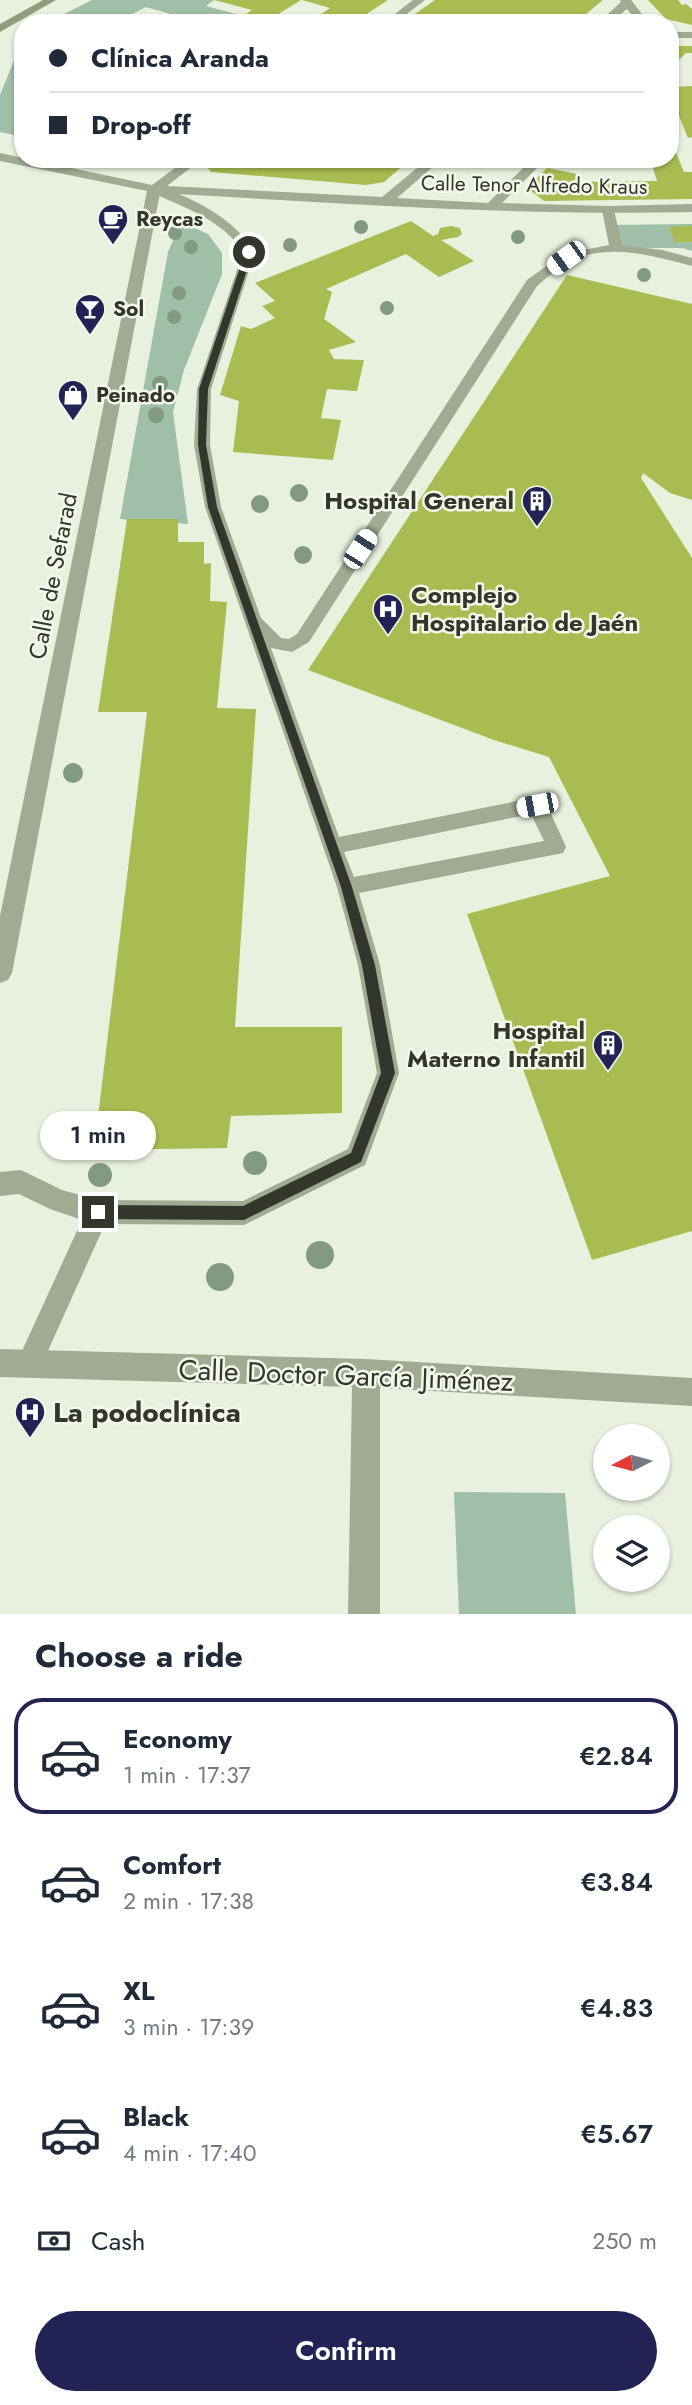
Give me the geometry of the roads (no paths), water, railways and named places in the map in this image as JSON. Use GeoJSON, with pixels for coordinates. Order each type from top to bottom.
{"type":"FeatureCollection","features":[{"type":"Feature","properties":{"kind":"street"},"geometry":{"type":"LineString","coordinates":[[26,14],[51,0]]}},
{"type":"Feature","properties":{"kind":"street"},"geometry":{"type":"LineString","coordinates":[[401,14],[420,0]]}},
{"type":"Feature","properties":{"kind":"street"},"geometry":{"type":"LineString","coordinates":[[612,14],[626,1]]}},
{"type":"Feature","properties":{"kind":"street","name":"Calle Tenor Alfredo Kraus"},"geometry":{"type":"LineString","coordinates":[[53,168],[154,189],[491,207],[608,210],[692,208]]}},
{"type":"Feature","properties":{"kind":"street"},"geometry":{"type":"LineString","coordinates":[[154,189],[183,168]]}},
{"type":"Feature","properties":{"kind":"street"},"geometry":{"type":"LineString","coordinates":[[384,202],[425,168]]}},
{"type":"Feature","properties":{"kind":"street"},"geometry":{"type":"LineString","coordinates":[[491,207],[531,168]]}},
{"type":"Feature","properties":{"kind":"street","name":"Calle de Sefarad"},"geometry":{"type":"LineString","coordinates":[[0,974],[154,189]]}},
{"type":"Feature","properties":{"kind":"street","name":"Calle Doctor García Jiménez"},"geometry":{"type":"LineString","coordinates":[[0,1363],[366,1373],[692,1392]]}},
{"type":"Feature","properties":{"kind":"street"},"geometry":{"type":"LineString","coordinates":[[364,1614],[366,1373]]}},
{"type":"Feature","properties":{"kind":"lane"},"geometry":{"type":"LineString","coordinates":[[0,1184],[21,1182],[58,1201],[98,1212],[244,1213],[356,1157],[388,1073],[369,965],[346,887],[213,507],[202,445],[204,389],[249,252],[243,240],[220,222],[154,189]]}},
{"type":"Feature","properties":{"kind":"lane"},"geometry":{"type":"LineString","coordinates":[[608,210],[616,248]]}},
{"type":"Feature","properties":{"kind":"lane"},"geometry":{"type":"LineString","coordinates":[[254,620],[276,643],[292,646],[303,638],[532,282],[566,258],[587,251],[616,248],[692,261]]}},
{"type":"Feature","properties":{"kind":"lane"},"geometry":{"type":"LineString","coordinates":[[332,846],[537,805],[556,847],[346,887]]}},
{"type":"Feature","properties":{"kind":"lane"},"geometry":{"type":"LineString","coordinates":[[29,1364],[98,1212]]}},
{"type":"Feature","properties":{"kind":"place","name":"Reycas"},"geometry":{"type":"Point","coordinates":[113,246]}},
{"type":"Feature","properties":{"kind":"place","name":"Sol"},"geometry":{"type":"Point","coordinates":[90,336]}},
{"type":"Feature","properties":{"kind":"place","name":"Peinado"},"geometry":{"type":"Point","coordinates":[73,422]}},
{"type":"Feature","properties":{"kind":"place","name":"Hospital General"},"geometry":{"type":"Point","coordinates":[537,528]}},
{"type":"Feature","properties":{"kind":"place","name":"Complejo Hospitalario de Jaén"},"geometry":{"type":"Point","coordinates":[388,636]}},
{"type":"Feature","properties":{"kind":"place","name":"Hospital Materno Infantil"},"geometry":{"type":"Point","coordinates":[608,1072]}},
{"type":"Feature","properties":{"kind":"place","name":"La podoclínica"},"geometry":{"type":"Point","coordinates":[30,1439]}}]}
